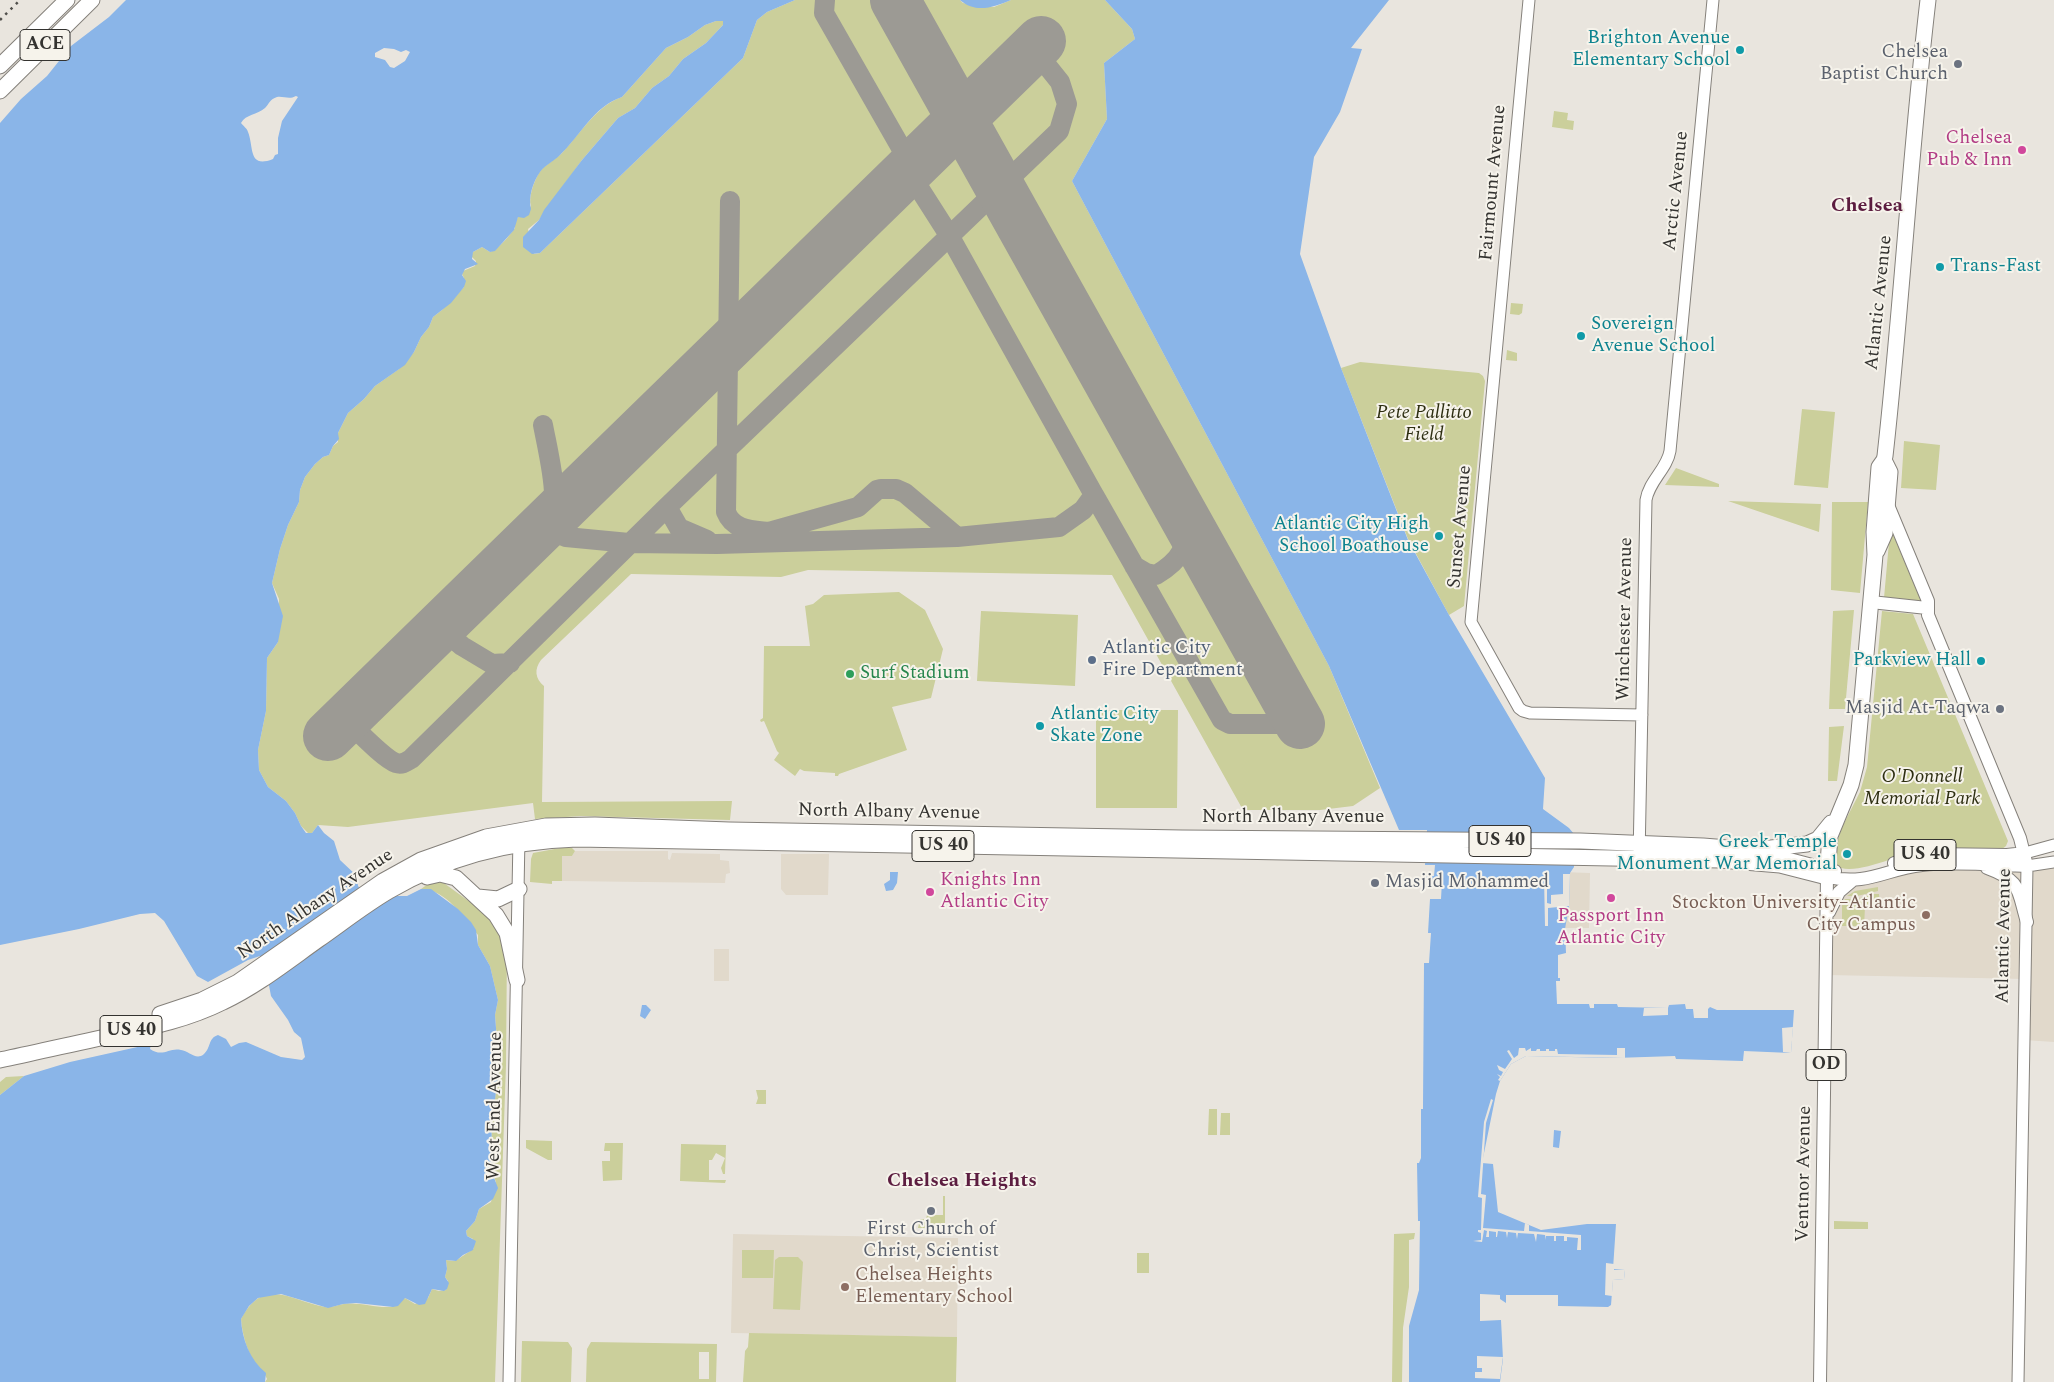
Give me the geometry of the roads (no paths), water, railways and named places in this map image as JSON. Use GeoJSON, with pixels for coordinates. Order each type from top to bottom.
{"type":"FeatureCollection","features":[{"type":"Feature","properties":{"kind":"highway","name":"ACE"},"geometry":{"type":"LineString","coordinates":[[0,66],[67,0]]}},
{"type":"Feature","properties":{"kind":"highway","name":"ACE"},"geometry":{"type":"LineString","coordinates":[[0,90],[92,0]]}},
{"type":"Feature","properties":{"kind":"highway","name":"Atlantic Avenue"},"geometry":{"type":"LineString","coordinates":[[1883,499],[1879,467],[1884,460],[1903,279],[1914,130],[1928,0]]}},
{"type":"Feature","properties":{"kind":"highway","name":"OD"},"geometry":{"type":"LineString","coordinates":[[1827,873],[1828,842],[1851,785],[1856,764],[1876,555],[1874,532],[1883,499]]}},
{"type":"Feature","properties":{"kind":"highway"},"geometry":{"type":"LineString","coordinates":[[1753,850],[1774,847],[1799,847],[1812,843],[1837,816]]}},
{"type":"Feature","properties":{"kind":"highway","name":"North Albany Avenue"},"geometry":{"type":"LineString","coordinates":[[519,837],[574,824],[729,830],[1242,839],[1640,842],[1753,850]]}},
{"type":"Feature","properties":{"kind":"highway","name":"North Albany Avenue"},"geometry":{"type":"LineString","coordinates":[[0,1060],[179,1020],[223,1002],[253,979],[391,886],[408,866],[445,850],[486,837],[1639,858],[1764,862],[1827,873]]}},
{"type":"Feature","properties":{"kind":"highway"},"geometry":{"type":"LineString","coordinates":[[391,886],[435,875],[449,875],[459,880],[496,916],[505,928],[517,980]]}},
{"type":"Feature","properties":{"kind":"highway"},"geometry":{"type":"LineString","coordinates":[[478,898],[498,899],[519,889]]}},
{"type":"Feature","properties":{"kind":"highway","name":"North Albany Avenue"},"geometry":{"type":"LineString","coordinates":[[0,1050],[170,1011],[253,979]]}},
{"type":"Feature","properties":{"kind":"main road","name":"Atlantic Avenue"},"geometry":{"type":"LineString","coordinates":[[1883,499],[1928,601],[1928,616],[2025,853],[2027,866]]}},
{"type":"Feature","properties":{"kind":"main road"},"geometry":{"type":"LineString","coordinates":[[1871,602],[1928,608]]}},
{"type":"Feature","properties":{"kind":"main road","name":"North Albany Avenue"},"geometry":{"type":"LineString","coordinates":[[1753,850],[1783,856],[1827,873]]}},
{"type":"Feature","properties":{"kind":"main road","name":"US 40"},"geometry":{"type":"LineString","coordinates":[[1827,873],[1863,871],[1910,857],[1931,854],[2007,855],[2025,853]]}},
{"type":"Feature","properties":{"kind":"main road","name":"US 40"},"geometry":{"type":"LineString","coordinates":[[1827,873],[1852,880],[1868,879],[1921,865],[2027,866]]}},
{"type":"Feature","properties":{"kind":"main road"},"geometry":{"type":"LineString","coordinates":[[1978,865],[2006,876],[2014,882],[2027,922]]}},
{"type":"Feature","properties":{"kind":"main road","name":"Ventnor Avenue"},"geometry":{"type":"LineString","coordinates":[[1820,1382],[1827,873]]}},
{"type":"Feature","properties":{"kind":"main road"},"geometry":{"type":"LineString","coordinates":[[1827,917],[1839,892],[1852,880]]}},
{"type":"Feature","properties":{"kind":"street","name":"Fairmount Avenue"},"geometry":{"type":"LineString","coordinates":[[1494,368],[1529,0]]}},
{"type":"Feature","properties":{"kind":"street","name":"Arctic Avenue"},"geometry":{"type":"LineString","coordinates":[[1676,386],[1713,0]]}},
{"type":"Feature","properties":{"kind":"street","name":"Sunset Avenue"},"geometry":{"type":"LineString","coordinates":[[1494,368],[1471,616],[1474,629],[1519,708],[1523,711],[1530,713],[1642,715]]}},
{"type":"Feature","properties":{"kind":"street","name":"Winchester Avenue"},"geometry":{"type":"LineString","coordinates":[[1639,858],[1646,500],[1649,490],[1668,458],[1676,386]]}},
{"type":"Feature","properties":{"kind":"street","name":"West End Avenue"},"geometry":{"type":"LineString","coordinates":[[509,1382],[519,837]]}},
{"type":"Feature","properties":{"kind":"street"},"geometry":{"type":"LineString","coordinates":[[2025,853],[2054,845]]}},
{"type":"Feature","properties":{"kind":"street"},"geometry":{"type":"LineString","coordinates":[[2027,866],[2054,862]]}},
{"type":"Feature","properties":{"kind":"street","name":"Atlantic Avenue"},"geometry":{"type":"LineString","coordinates":[[2018,1382],[2027,866]]}},
{"type":"Feature","properties":{"kind":"water"},"geometry":{"type":"Polygon","coordinates":[[[126,0],[795,0],[767,12],[757,20],[743,58],[540,253],[532,254],[523,247],[523,237],[539,220],[544,210],[582,160],[618,118],[635,108],[652,88],[669,76],[683,59],[706,43],[723,25],[723,21],[716,21],[705,25],[688,37],[666,48],[622,97],[612,101],[595,114],[560,155],[540,172],[532,190],[529,215],[524,218],[518,217],[514,230],[495,251],[490,252],[482,247],[473,252],[472,259],[478,264],[465,269],[462,275],[466,281],[464,287],[451,303],[433,317],[429,327],[405,365],[375,386],[348,413],[338,433],[339,439],[329,455],[323,457],[315,464],[305,477],[300,490],[299,502],[288,525],[280,549],[272,583],[283,616],[278,642],[267,658],[266,711],[258,750],[259,770],[268,787],[286,801],[295,813],[306,833],[312,833],[318,825],[334,841],[340,860],[357,876],[358,886],[362,891],[388,896],[407,896],[421,889],[431,889],[458,909],[476,930],[478,945],[490,966],[498,1000],[495,1015],[499,1067],[494,1108],[491,1117],[493,1175],[498,1188],[493,1199],[479,1209],[475,1221],[466,1231],[467,1236],[476,1241],[473,1250],[456,1261],[446,1260],[447,1269],[445,1277],[449,1283],[447,1289],[444,1291],[432,1289],[425,1304],[419,1305],[405,1298],[398,1306],[393,1307],[356,1303],[328,1308],[281,1294],[258,1298],[249,1306],[241,1319],[248,1349],[255,1362],[266,1373],[265,1382],[0,1382],[0,1095],[24,1076],[70,1062],[142,1046],[145,1042],[152,1040],[150,1049],[155,1052],[159,1053],[177,1049],[192,1055],[201,1056],[208,1049],[213,1038],[218,1035],[226,1039],[231,1047],[246,1042],[281,1057],[302,1060],[305,1057],[301,1038],[294,1032],[271,996],[267,975],[260,956],[248,960],[208,982],[197,976],[164,921],[155,913],[140,914],[0,945],[0,123],[21,99],[47,76],[71,46],[109,17],[126,0]],[[384,48],[375,53],[375,57],[385,60],[390,67],[394,68],[405,61],[410,52],[406,50],[401,52],[384,48]],[[298,97],[291,98],[275,98],[265,108],[246,118],[241,123],[250,138],[253,155],[259,161],[273,159],[278,154],[278,138],[282,121],[298,97]]]}},
{"type":"Feature","properties":{"kind":"water"},"geometry":{"type":"Polygon","coordinates":[[[960,0],[1011,0],[992,7],[979,8],[972,7],[960,0]]]}},
{"type":"Feature","properties":{"kind":"water"},"geometry":{"type":"Polygon","coordinates":[[[1105,0],[1389,0],[1351,48],[1362,49],[1340,112],[1314,157],[1300,254],[1341,368],[1408,540],[1449,615],[1545,778],[1543,809],[1569,828],[1574,834],[1574,867],[1570,873],[1569,906],[1565,929],[1566,953],[1558,955],[1558,978],[1560,978],[1560,981],[1556,981],[1557,1004],[1589,1004],[1590,1008],[1594,1008],[1594,1004],[1617,1004],[1618,1007],[1668,1008],[1669,1005],[1685,1004],[1686,1009],[1708,1009],[1710,1007],[1717,1010],[1794,1010],[1791,1053],[1744,1051],[1743,1061],[1676,1059],[1675,1056],[1615,1058],[1526,1056],[1511,1064],[1500,1081],[1496,1094],[1482,1163],[1493,1164],[1498,1212],[1541,1230],[1587,1224],[1616,1224],[1613,1269],[1625,1270],[1624,1279],[1613,1280],[1611,1305],[1608,1307],[1558,1306],[1558,1295],[1506,1295],[1506,1303],[1500,1299],[1500,1295],[1480,1294],[1480,1321],[1501,1320],[1503,1359],[1500,1382],[1409,1382],[1409,1326],[1419,1290],[1420,1221],[1418,1221],[1417,1163],[1419,1163],[1421,1158],[1421,1109],[1423,1109],[1424,963],[1429,963],[1431,933],[1428,933],[1430,899],[1441,899],[1442,881],[1425,880],[1425,877],[1434,876],[1435,865],[1425,865],[1427,830],[1399,830],[1329,666],[1072,181],[1107,119],[1104,63],[1135,39],[1132,29],[1105,0]]]}},
{"type":"Feature","properties":{"kind":"water"},"geometry":{"type":"Polygon","coordinates":[[[890,872],[898,872],[897,883],[893,890],[886,891],[884,884],[890,880],[890,872]]]}},
{"type":"Feature","properties":{"kind":"water"},"geometry":{"type":"Polygon","coordinates":[[[642,1005],[646,1005],[651,1010],[645,1019],[640,1016],[642,1005]]]}},
{"type":"Feature","properties":{"kind":"water"},"geometry":{"type":"Polygon","coordinates":[[[1554,1130],[1561,1131],[1559,1148],[1553,1147],[1554,1130]]]}},
{"type":"Feature","properties":{"kind":"railway"},"geometry":{"type":"LineString","coordinates":[[0,20],[20,0]]}},
{"type":"Feature","properties":{"kind":"place","name":"Brighton Avenue Elementary School"},"geometry":{"type":"Point","coordinates":[1740,50]}},
{"type":"Feature","properties":{"kind":"place","name":"Chelsea Baptist Church"},"geometry":{"type":"Point","coordinates":[1958,64]}},
{"type":"Feature","properties":{"kind":"place","name":"Chelsea Pub & Inn"},"geometry":{"type":"Point","coordinates":[2022,150]}},
{"type":"Feature","properties":{"kind":"place","name":"Trans-Fast"},"geometry":{"type":"Point","coordinates":[1940,267]}},
{"type":"Feature","properties":{"kind":"place","name":"Sovereign Avenue School"},"geometry":{"type":"Point","coordinates":[1581,336]}},
{"type":"Feature","properties":{"kind":"place","name":"Atlantic City High School Boathouse"},"geometry":{"type":"Point","coordinates":[1439,536]}},
{"type":"Feature","properties":{"kind":"place","name":"Atlantic City Fire Department"},"geometry":{"type":"Point","coordinates":[1092,660]}},
{"type":"Feature","properties":{"kind":"place","name":"Parkview Hall"},"geometry":{"type":"Point","coordinates":[1981,661]}},
{"type":"Feature","properties":{"kind":"place","name":"Surf Stadium"},"geometry":{"type":"Point","coordinates":[850,674]}},
{"type":"Feature","properties":{"kind":"place","name":"Masjid At-Taqwa"},"geometry":{"type":"Point","coordinates":[2000,709]}},
{"type":"Feature","properties":{"kind":"place","name":"Atlantic City Skate Zone"},"geometry":{"type":"Point","coordinates":[1040,726]}},
{"type":"Feature","properties":{"kind":"place","name":"Greek Temple Monument War Memorial"},"geometry":{"type":"Point","coordinates":[1847,854]}},
{"type":"Feature","properties":{"kind":"place","name":"Masjid Mohammed"},"geometry":{"type":"Point","coordinates":[1375,883]}},
{"type":"Feature","properties":{"kind":"place","name":"Knights Inn Atlantic City"},"geometry":{"type":"Point","coordinates":[930,892]}},
{"type":"Feature","properties":{"kind":"place","name":"Passport Inn Atlantic City"},"geometry":{"type":"Point","coordinates":[1611,898]}},
{"type":"Feature","properties":{"kind":"place","name":"Stockton University–Atlantic City Campus"},"geometry":{"type":"Point","coordinates":[1926,915]}},
{"type":"Feature","properties":{"kind":"place","name":"First Church of Christ, Scientist"},"geometry":{"type":"Point","coordinates":[931,1211]}},
{"type":"Feature","properties":{"kind":"place","name":"Chelsea Heights Elementary School"},"geometry":{"type":"Point","coordinates":[845,1287]}},
{"type":"Feature","properties":{"kind":"district","name":"Chelsea"},"geometry":{"type":"Point","coordinates":[1867,207]}},
{"type":"Feature","properties":{"kind":"district","name":"Chelsea Heights"},"geometry":{"type":"Point","coordinates":[962,1182]}},
{"type":"Feature","properties":{"kind":"park label","name":"Pete Pallitto Field"},"geometry":{"type":"Point","coordinates":[1424,425]}},
{"type":"Feature","properties":{"kind":"park label","name":"O'Donnell Memorial Park"},"geometry":{"type":"Point","coordinates":[1922,789]}}]}
